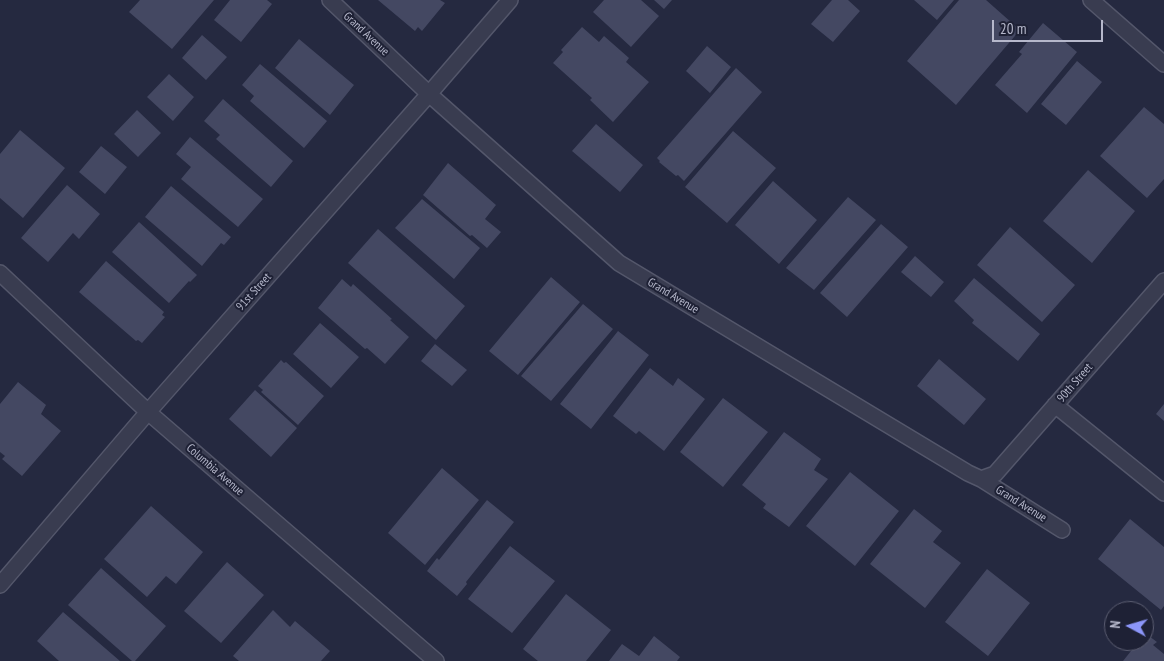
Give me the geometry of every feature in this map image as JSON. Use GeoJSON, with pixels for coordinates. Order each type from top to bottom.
{"type":"FeatureCollection","features":[{"type":"Feature","properties":{"kind":"street","name":"Grand Avenue"},"geometry":{"type":"LineString","coordinates":[[330,0],[429,94],[619,263],[968,473],[981,479],[1062,530]]}},
{"type":"Feature","properties":{"kind":"street","name":"91st Street"},"geometry":{"type":"LineString","coordinates":[[0,585],[148,412],[510,0]]}},
{"type":"Feature","properties":{"kind":"street"},"geometry":{"type":"LineString","coordinates":[[1091,0],[1164,64]]}},
{"type":"Feature","properties":{"kind":"street","name":"Columbia Avenue"},"geometry":{"type":"LineString","coordinates":[[0,273],[148,412],[436,661]]}},
{"type":"Feature","properties":{"kind":"street","name":"90th Street"},"geometry":{"type":"LineString","coordinates":[[981,479],[995,474],[1164,281]]}},
{"type":"Feature","properties":{"kind":"street"},"geometry":{"type":"LineString","coordinates":[[1056,405],[1164,493]]}},
{"type":"Feature","properties":{"kind":"building"},"geometry":{"type":"Polygon","coordinates":[[[140,0],[214,0],[172,49],[129,12],[140,0]]]}},
{"type":"Feature","properties":{"kind":"building"},"geometry":{"type":"Polygon","coordinates":[[[230,0],[267,0],[272,4],[241,42],[214,20],[230,0]]]}},
{"type":"Feature","properties":{"kind":"building"},"geometry":{"type":"Polygon","coordinates":[[[378,0],[440,0],[445,3],[422,31],[418,27],[415,31],[378,0]]]}},
{"type":"Feature","properties":{"kind":"building"},"geometry":{"type":"Polygon","coordinates":[[[604,0],[641,0],[659,16],[631,47],[593,12],[604,0]]]}},
{"type":"Feature","properties":{"kind":"building"},"geometry":{"type":"Polygon","coordinates":[[[654,0],[672,0],[664,9],[654,0]]]}},
{"type":"Feature","properties":{"kind":"building"},"geometry":{"type":"Polygon","coordinates":[[[832,0],[848,0],[860,11],[833,42],[811,24],[832,0]]]}},
{"type":"Feature","properties":{"kind":"building"},"geometry":{"type":"Polygon","coordinates":[[[914,0],[954,0],[937,20],[914,0]]]}},
{"type":"Feature","properties":{"kind":"building"},"geometry":{"type":"Polygon","coordinates":[[[959,0],[986,0],[1020,30],[956,105],[907,61],[959,0]]]}},
{"type":"Feature","properties":{"kind":"building"},"geometry":{"type":"Polygon","coordinates":[[[1043,23],[1077,52],[1027,113],[995,85],[1022,54],[1019,52],[1043,23]]]}},
{"type":"Feature","properties":{"kind":"building"},"geometry":{"type":"Polygon","coordinates":[[[582,27],[599,42],[604,36],[629,58],[626,62],[649,82],[613,122],[590,100],[592,98],[553,63],[563,52],[561,50],[582,27]]]}},
{"type":"Feature","properties":{"kind":"building"},"geometry":{"type":"Polygon","coordinates":[[[202,35],[227,57],[206,80],[182,58],[202,35]]]}},
{"type":"Feature","properties":{"kind":"building"},"geometry":{"type":"Polygon","coordinates":[[[299,39],[354,85],[330,115],[275,68],[299,39]]]}},
{"type":"Feature","properties":{"kind":"building"},"geometry":{"type":"Polygon","coordinates":[[[707,46],[731,67],[710,93],[686,71],[707,46]]]}},
{"type":"Feature","properties":{"kind":"building"},"geometry":{"type":"Polygon","coordinates":[[[1077,61],[1102,82],[1066,125],[1041,104],[1077,61]]]}},
{"type":"Feature","properties":{"kind":"building"},"geometry":{"type":"Polygon","coordinates":[[[260,64],[327,121],[304,148],[250,101],[254,96],[242,85],[260,64]]]}},
{"type":"Feature","properties":{"kind":"building"},"geometry":{"type":"Polygon","coordinates":[[[736,68],[762,92],[684,181],[659,162],[657,158],[736,68]]]}},
{"type":"Feature","properties":{"kind":"building"},"geometry":{"type":"Polygon","coordinates":[[[169,74],[194,97],[173,121],[147,97],[169,74]]]}},
{"type":"Feature","properties":{"kind":"building"},"geometry":{"type":"Polygon","coordinates":[[[223,99],[293,161],[271,187],[216,139],[220,135],[204,121],[223,99]]]}},
{"type":"Feature","properties":{"kind":"building"},"geometry":{"type":"Polygon","coordinates":[[[1144,107],[1164,124],[1164,179],[1147,198],[1100,156],[1144,107]]]}},
{"type":"Feature","properties":{"kind":"building"},"geometry":{"type":"Polygon","coordinates":[[[137,110],[161,133],[138,157],[114,134],[137,110]]]}},
{"type":"Feature","properties":{"kind":"building"},"geometry":{"type":"Polygon","coordinates":[[[596,124],[643,165],[620,192],[572,151],[596,124]]]}},
{"type":"Feature","properties":{"kind":"building"},"geometry":{"type":"Polygon","coordinates":[[[20,130],[65,168],[23,218],[0,198],[0,154],[20,130]]]}},
{"type":"Feature","properties":{"kind":"building"},"geometry":{"type":"Polygon","coordinates":[[[733,131],[776,168],[727,223],[685,187],[733,131]]]}},
{"type":"Feature","properties":{"kind":"building"},"geometry":{"type":"Polygon","coordinates":[[[190,137],[263,199],[238,227],[181,179],[191,167],[176,154],[190,137]]]}},
{"type":"Feature","properties":{"kind":"building"},"geometry":{"type":"Polygon","coordinates":[[[101,146],[127,167],[105,194],[79,172],[101,146]]]}},
{"type":"Feature","properties":{"kind":"building"},"geometry":{"type":"Polygon","coordinates":[[[448,163],[496,205],[485,219],[501,232],[487,248],[472,235],[470,236],[423,195],[448,163]]]}},
{"type":"Feature","properties":{"kind":"building"},"geometry":{"type":"Polygon","coordinates":[[[1088,170],[1135,211],[1092,263],[1043,221],[1088,170]]]}},
{"type":"Feature","properties":{"kind":"building"},"geometry":{"type":"Polygon","coordinates":[[[773,181],[817,220],[779,264],[735,225],[773,181]]]}},
{"type":"Feature","properties":{"kind":"building"},"geometry":{"type":"Polygon","coordinates":[[[67,185],[100,214],[79,239],[73,233],[48,262],[21,238],[67,185]]]}},
{"type":"Feature","properties":{"kind":"building"},"geometry":{"type":"Polygon","coordinates":[[[171,186],[231,237],[224,245],[221,243],[202,266],[145,217],[171,186]]]}},
{"type":"Feature","properties":{"kind":"building"},"geometry":{"type":"Polygon","coordinates":[[[848,197],[876,220],[814,290],[786,268],[848,197]]]}},
{"type":"Feature","properties":{"kind":"building"},"geometry":{"type":"Polygon","coordinates":[[[422,199],[480,248],[454,279],[395,228],[422,199]]]}},
{"type":"Feature","properties":{"kind":"building"},"geometry":{"type":"Polygon","coordinates":[[[139,222],[197,275],[169,303],[112,252],[139,222]]]}},
{"type":"Feature","properties":{"kind":"building"},"geometry":{"type":"Polygon","coordinates":[[[881,224],[908,247],[847,317],[820,293],[881,224]]]}},
{"type":"Feature","properties":{"kind":"building"},"geometry":{"type":"Polygon","coordinates":[[[1010,227],[1075,285],[1042,322],[977,265],[1010,227]]]}},
{"type":"Feature","properties":{"kind":"building"},"geometry":{"type":"Polygon","coordinates":[[[378,229],[465,306],[436,340],[348,263],[378,229]]]}},
{"type":"Feature","properties":{"kind":"building"},"geometry":{"type":"Polygon","coordinates":[[[915,256],[944,282],[931,297],[901,272],[915,256]]]}},
{"type":"Feature","properties":{"kind":"building"},"geometry":{"type":"Polygon","coordinates":[[[106,261],[164,312],[162,315],[165,317],[142,343],[138,340],[136,341],[79,292],[106,261]]]}},
{"type":"Feature","properties":{"kind":"building"},"geometry":{"type":"Polygon","coordinates":[[[551,277],[580,302],[518,375],[489,351],[551,277]]]}},
{"type":"Feature","properties":{"kind":"building"},"geometry":{"type":"Polygon","coordinates":[[[974,278],[1040,334],[1018,361],[972,323],[974,320],[954,301],[974,278]]]}},
{"type":"Feature","properties":{"kind":"building"},"geometry":{"type":"Polygon","coordinates":[[[342,279],[351,287],[353,284],[409,337],[385,364],[318,308],[342,279]]]}},
{"type":"Feature","properties":{"kind":"building"},"geometry":{"type":"Polygon","coordinates":[[[583,304],[613,329],[551,401],[521,376],[583,304]]]}},
{"type":"Feature","properties":{"kind":"building"},"geometry":{"type":"Polygon","coordinates":[[[320,323],[359,357],[331,388],[293,354],[320,323]]]}},
{"type":"Feature","properties":{"kind":"building"},"geometry":{"type":"Polygon","coordinates":[[[618,331],[649,355],[591,429],[560,404],[618,331]]]}},
{"type":"Feature","properties":{"kind":"building"},"geometry":{"type":"Polygon","coordinates":[[[435,344],[467,370],[452,386],[421,361],[435,344]]]}},
{"type":"Feature","properties":{"kind":"building"},"geometry":{"type":"Polygon","coordinates":[[[939,359],[986,399],[964,425],[917,386],[939,359]]]}},
{"type":"Feature","properties":{"kind":"building"},"geometry":{"type":"Polygon","coordinates":[[[281,360],[284,363],[286,362],[324,396],[298,425],[261,392],[263,390],[258,386],[281,360]]]}},
{"type":"Feature","properties":{"kind":"building"},"geometry":{"type":"Polygon","coordinates":[[[650,368],[673,386],[678,378],[705,399],[664,451],[639,431],[636,434],[613,416],[650,368]]]}},
{"type":"Feature","properties":{"kind":"building"},"geometry":{"type":"Polygon","coordinates":[[[18,382],[46,405],[41,414],[61,431],[22,476],[2,459],[5,456],[0,452],[0,404],[18,382]]]}},
{"type":"Feature","properties":{"kind":"building"},"geometry":{"type":"Polygon","coordinates":[[[255,390],[297,428],[271,457],[229,419],[255,390]]]}},
{"type":"Feature","properties":{"kind":"building"},"geometry":{"type":"Polygon","coordinates":[[[723,398],[768,432],[723,487],[680,452],[723,398]]]}},
{"type":"Feature","properties":{"kind":"building"},"geometry":{"type":"Polygon","coordinates":[[[1164,404],[1164,421],[1156,414],[1164,404]]]}},
{"type":"Feature","properties":{"kind":"building"},"geometry":{"type":"Polygon","coordinates":[[[784,432],[821,459],[814,470],[828,479],[789,527],[763,508],[766,504],[742,485],[784,432]]]}},
{"type":"Feature","properties":{"kind":"building"},"geometry":{"type":"Polygon","coordinates":[[[442,468],[479,500],[425,565],[388,533],[442,468]]]}},
{"type":"Feature","properties":{"kind":"building"},"geometry":{"type":"Polygon","coordinates":[[[850,472],[899,511],[855,566],[806,526],[850,472]]]}},
{"type":"Feature","properties":{"kind":"building"},"geometry":{"type":"Polygon","coordinates":[[[487,500],[514,522],[457,596],[427,571],[437,558],[439,560],[487,500]]]}},
{"type":"Feature","properties":{"kind":"building"},"geometry":{"type":"Polygon","coordinates":[[[151,506],[203,552],[176,584],[166,576],[147,597],[104,559],[151,506]]]}},
{"type":"Feature","properties":{"kind":"building"},"geometry":{"type":"Polygon","coordinates":[[[914,509],[942,531],[933,542],[961,563],[925,608],[870,564],[914,509]]]}},
{"type":"Feature","properties":{"kind":"building"},"geometry":{"type":"Polygon","coordinates":[[[1130,519],[1164,547],[1164,606],[1161,610],[1154,604],[1154,601],[1150,601],[1098,559],[1130,519]]]}},
{"type":"Feature","properties":{"kind":"building"},"geometry":{"type":"Polygon","coordinates":[[[510,546],[555,581],[512,633],[468,599],[510,546]]]}},
{"type":"Feature","properties":{"kind":"building"},"geometry":{"type":"Polygon","coordinates":[[[227,562],[264,595],[221,643],[184,611],[227,562]]]}},
{"type":"Feature","properties":{"kind":"building"},"geometry":{"type":"Polygon","coordinates":[[[101,568],[166,626],[135,661],[132,661],[68,605],[101,568]]]}},
{"type":"Feature","properties":{"kind":"building"},"geometry":{"type":"Polygon","coordinates":[[[987,569],[1030,603],[988,656],[945,622],[987,569]]]}},
{"type":"Feature","properties":{"kind":"building"},"geometry":{"type":"Polygon","coordinates":[[[566,594],[611,630],[586,661],[538,661],[523,649],[566,594]]]}},
{"type":"Feature","properties":{"kind":"building"},"geometry":{"type":"Polygon","coordinates":[[[273,610],[290,627],[295,621],[330,651],[321,661],[239,661],[233,656],[273,610]]]}},
{"type":"Feature","properties":{"kind":"building"},"geometry":{"type":"Polygon","coordinates":[[[63,612],[120,661],[59,661],[37,641],[63,612]]]}},
{"type":"Feature","properties":{"kind":"building"},"geometry":{"type":"Polygon","coordinates":[[[654,636],[680,657],[677,661],[609,661],[622,644],[639,656],[654,636]]]}},
{"type":"Feature","properties":{"kind":"building"},"geometry":{"type":"Polygon","coordinates":[[[1154,646],[1164,654],[1164,661],[1123,661],[1131,651],[1154,651],[1154,646]]]}}]}
